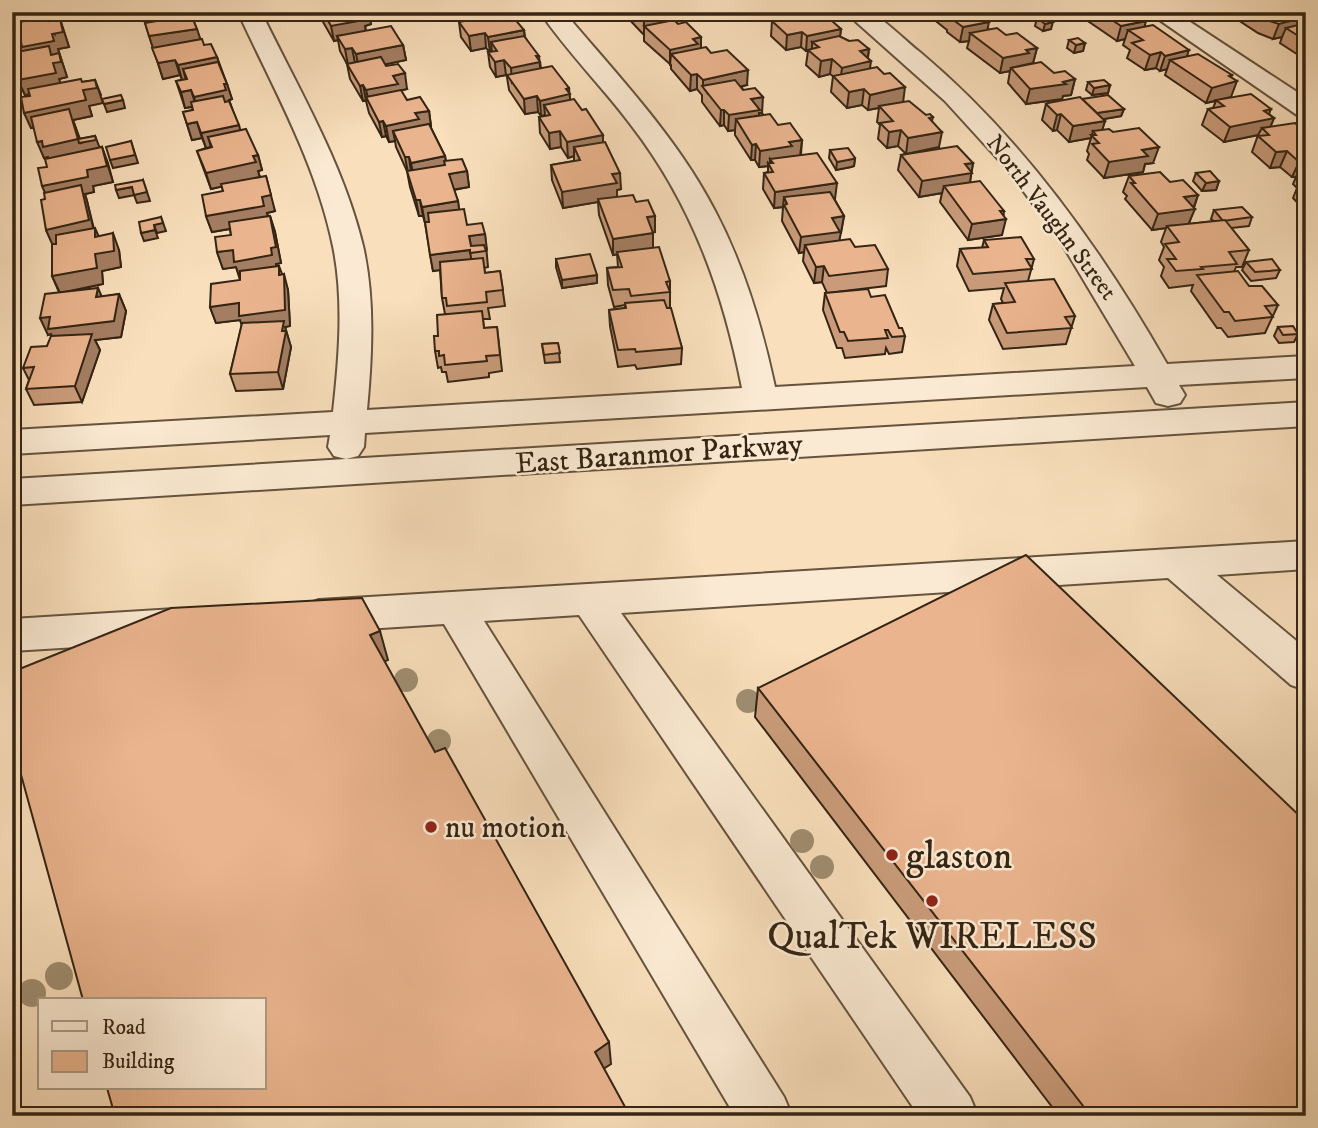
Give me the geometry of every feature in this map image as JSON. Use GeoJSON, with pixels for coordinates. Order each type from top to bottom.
{"type":"FeatureCollection","features":[{"type":"Feature","properties":{"kind":"street"},"geometry":{"type":"LineString","coordinates":[[249,12],[324,170],[349,257],[353,281],[353,373],[343,473]]}},
{"type":"Feature","properties":{"kind":"street"},"geometry":{"type":"LineString","coordinates":[[551,12],[645,125],[690,194],[715,239],[736,300],[761,398]]}},
{"type":"Feature","properties":{"kind":"street","name":"North Vaughn Street"},"geometry":{"type":"LineString","coordinates":[[856,12],[955,97],[1014,161],[1049,205],[1118,304],[1182,421]]}},
{"type":"Feature","properties":{"kind":"street"},"geometry":{"type":"LineString","coordinates":[[1159,12],[1306,110]]}},
{"type":"Feature","properties":{"kind":"street","name":"East Baranmor Parkway"},"geometry":{"type":"LineString","coordinates":[[12,442],[1306,367]]}},
{"type":"Feature","properties":{"kind":"street","name":"East Baranmor Parkway"},"geometry":{"type":"LineString","coordinates":[[12,492],[1306,414]]}},
{"type":"Feature","properties":{"kind":"street"},"geometry":{"type":"LineString","coordinates":[[288,618],[1306,555]]}},
{"type":"Feature","properties":{"kind":"street"},"geometry":{"type":"LineString","coordinates":[[1176,563],[1306,673]]}},
{"type":"Feature","properties":{"kind":"street"},"geometry":{"type":"LineString","coordinates":[[589,599],[951,1116]]}},
{"type":"Feature","properties":{"kind":"street"},"geometry":{"type":"LineString","coordinates":[[455,608],[765,1116]]}},
{"type":"Feature","properties":{"kind":"street"},"geometry":{"type":"LineString","coordinates":[[12,635],[205,623]]}},
{"type":"Feature","properties":{"kind":"building"},"geometry":{"type":"Polygon","coordinates":[[[12,12],[41,12],[42,13],[12,18],[12,12]]]}},
{"type":"Feature","properties":{"kind":"building"},"geometry":{"type":"Polygon","coordinates":[[[154,12],[190,12],[197,29],[149,36],[145,23],[157,21],[154,12]]]}},
{"type":"Feature","properties":{"kind":"building"},"geometry":{"type":"Polygon","coordinates":[[[323,12],[359,12],[364,20],[331,26],[323,12]]]}},
{"type":"Feature","properties":{"kind":"building"},"geometry":{"type":"Polygon","coordinates":[[[636,12],[672,12],[674,14],[644,20],[636,12]]]}},
{"type":"Feature","properties":{"kind":"building"},"geometry":{"type":"Polygon","coordinates":[[[813,12],[823,21],[831,20],[841,29],[807,36],[802,32],[787,35],[772,21],[813,12]]]}},
{"type":"Feature","properties":{"kind":"building"},"geometry":{"type":"Polygon","coordinates":[[[946,12],[977,12],[989,22],[963,27],[946,12]]]}},
{"type":"Feature","properties":{"kind":"building"},"geometry":{"type":"Polygon","coordinates":[[[1100,12],[1132,12],[1146,21],[1121,26],[1100,12]]]}},
{"type":"Feature","properties":{"kind":"building"},"geometry":{"type":"Polygon","coordinates":[[[1254,12],[1291,12],[1302,18],[1279,24],[1263,19],[1254,12]]]}},
{"type":"Feature","properties":{"kind":"building"},"geometry":{"type":"Polygon","coordinates":[[[503,13],[507,19],[514,18],[524,30],[488,37],[485,33],[469,36],[459,22],[503,13]]]}},
{"type":"Feature","properties":{"kind":"building"},"geometry":{"type":"Polygon","coordinates":[[[1045,16],[1053,22],[1045,24],[1037,18],[1045,16]]]}},
{"type":"Feature","properties":{"kind":"building"},"geometry":{"type":"Polygon","coordinates":[[[48,17],[49,21],[60,19],[63,32],[52,34],[54,41],[22,47],[21,42],[12,44],[12,32],[15,32],[13,23],[48,17]]]}},
{"type":"Feature","properties":{"kind":"building"},"geometry":{"type":"Polygon","coordinates":[[[674,20],[678,24],[686,22],[701,37],[693,39],[698,44],[670,50],[644,26],[674,20]]]}},
{"type":"Feature","properties":{"kind":"building"},"geometry":{"type":"Polygon","coordinates":[[[1306,23],[1306,41],[1286,28],[1306,23]]]}},
{"type":"Feature","properties":{"kind":"building"},"geometry":{"type":"Polygon","coordinates":[[[1153,25],[1189,50],[1165,56],[1161,52],[1150,55],[1132,43],[1143,40],[1128,30],[1153,25]]]}},
{"type":"Feature","properties":{"kind":"building"},"geometry":{"type":"Polygon","coordinates":[[[391,26],[403,45],[356,54],[352,48],[345,49],[337,36],[391,26]]]}},
{"type":"Feature","properties":{"kind":"building"},"geometry":{"type":"Polygon","coordinates":[[[997,28],[1006,35],[1017,33],[1037,48],[1026,50],[1029,53],[1003,58],[970,33],[997,28]]]}},
{"type":"Feature","properties":{"kind":"building"},"geometry":{"type":"Polygon","coordinates":[[[524,36],[539,56],[536,56],[540,62],[511,68],[504,60],[495,62],[488,52],[497,51],[491,42],[524,36]]]}},
{"type":"Feature","properties":{"kind":"building"},"geometry":{"type":"Polygon","coordinates":[[[839,36],[849,41],[858,40],[869,49],[860,51],[871,61],[842,68],[832,59],[821,61],[808,50],[819,47],[812,42],[839,36]]]}},
{"type":"Feature","properties":{"kind":"building"},"geometry":{"type":"Polygon","coordinates":[[[1078,38],[1085,43],[1076,45],[1069,40],[1078,38]]]}},
{"type":"Feature","properties":{"kind":"building"},"geometry":{"type":"Polygon","coordinates":[[[202,39],[204,45],[211,44],[217,57],[178,65],[175,60],[158,63],[152,48],[202,39]]]}},
{"type":"Feature","properties":{"kind":"building"},"geometry":{"type":"Polygon","coordinates":[[[49,46],[51,55],[59,53],[61,62],[53,63],[56,73],[18,80],[14,58],[18,57],[17,52],[49,46]]]}},
{"type":"Feature","properties":{"kind":"building"},"geometry":{"type":"Polygon","coordinates":[[[706,47],[711,53],[727,50],[748,70],[703,80],[697,74],[691,75],[671,54],[706,47]]]}},
{"type":"Feature","properties":{"kind":"building"},"geometry":{"type":"Polygon","coordinates":[[[1198,54],[1237,81],[1212,88],[1170,60],[1198,54]]]}},
{"type":"Feature","properties":{"kind":"building"},"geometry":{"type":"Polygon","coordinates":[[[381,57],[386,66],[398,64],[405,73],[393,76],[398,84],[366,90],[363,85],[360,86],[347,64],[381,57]]]}},
{"type":"Feature","properties":{"kind":"building"},"geometry":{"type":"Polygon","coordinates":[[[218,62],[227,84],[224,84],[226,90],[194,97],[191,90],[181,92],[176,81],[187,79],[183,69],[218,62]]]}},
{"type":"Feature","properties":{"kind":"building"},"geometry":{"type":"Polygon","coordinates":[[[1041,62],[1054,73],[1065,71],[1075,79],[1063,82],[1066,84],[1030,89],[1011,68],[1041,62]]]}},
{"type":"Feature","properties":{"kind":"building"},"geometry":{"type":"Polygon","coordinates":[[[552,66],[569,88],[566,89],[570,94],[540,101],[537,96],[524,99],[507,75],[552,66]]]}},
{"type":"Feature","properties":{"kind":"building"},"geometry":{"type":"Polygon","coordinates":[[[877,67],[884,74],[890,73],[905,87],[870,95],[864,89],[849,92],[833,76],[877,67]]]}},
{"type":"Feature","properties":{"kind":"building"},"geometry":{"type":"Polygon","coordinates":[[[81,79],[82,82],[95,80],[97,88],[83,90],[86,100],[24,113],[21,97],[30,96],[28,89],[81,79]]]}},
{"type":"Feature","properties":{"kind":"building"},"geometry":{"type":"Polygon","coordinates":[[[735,80],[743,90],[755,88],[763,97],[751,99],[760,110],[729,115],[721,110],[702,86],[735,80]]]}},
{"type":"Feature","properties":{"kind":"building"},"geometry":{"type":"Polygon","coordinates":[[[1104,80],[1110,85],[1094,88],[1088,82],[1104,80]]]}},
{"type":"Feature","properties":{"kind":"building"},"geometry":{"type":"Polygon","coordinates":[[[401,90],[407,100],[420,97],[429,111],[415,113],[419,119],[386,126],[383,121],[379,122],[366,97],[401,90]]]}},
{"type":"Feature","properties":{"kind":"building"},"geometry":{"type":"Polygon","coordinates":[[[1251,94],[1271,109],[1264,111],[1274,118],[1230,127],[1208,109],[1224,106],[1216,100],[1251,94]]]}},
{"type":"Feature","properties":{"kind":"building"},"geometry":{"type":"Polygon","coordinates":[[[121,95],[123,100],[104,104],[102,99],[121,95]]]}},
{"type":"Feature","properties":{"kind":"building"},"geometry":{"type":"Polygon","coordinates":[[[1108,95],[1124,109],[1097,113],[1082,99],[1108,95]]]}},
{"type":"Feature","properties":{"kind":"building"},"geometry":{"type":"Polygon","coordinates":[[[223,96],[225,102],[229,101],[239,125],[201,133],[197,122],[187,124],[183,112],[193,110],[191,102],[223,96]]]}},
{"type":"Feature","properties":{"kind":"building"},"geometry":{"type":"Polygon","coordinates":[[[1080,97],[1105,121],[1073,126],[1046,104],[1048,103],[1080,97]]]}},
{"type":"Feature","properties":{"kind":"building"},"geometry":{"type":"Polygon","coordinates":[[[574,99],[582,110],[586,109],[603,135],[567,142],[560,131],[549,133],[539,117],[550,115],[544,105],[574,99]]]}},
{"type":"Feature","properties":{"kind":"building"},"geometry":{"type":"Polygon","coordinates":[[[909,101],[926,115],[930,114],[933,117],[929,118],[942,132],[908,138],[901,130],[889,132],[880,123],[893,121],[879,106],[909,101]]]}},
{"type":"Feature","properties":{"kind":"building"},"geometry":{"type":"Polygon","coordinates":[[[69,109],[78,139],[43,147],[42,141],[37,142],[31,117],[69,109]]]}},
{"type":"Feature","properties":{"kind":"building"},"geometry":{"type":"Polygon","coordinates":[[[770,114],[778,125],[790,123],[802,140],[789,142],[792,146],[760,151],[756,144],[752,145],[736,119],[770,114]]]}},
{"type":"Feature","properties":{"kind":"building"},"geometry":{"type":"Polygon","coordinates":[[[1295,123],[1306,133],[1306,161],[1299,162],[1287,151],[1276,152],[1258,136],[1269,135],[1262,128],[1295,123]]]}},
{"type":"Feature","properties":{"kind":"building"},"geometry":{"type":"Polygon","coordinates":[[[429,124],[445,156],[411,163],[409,157],[405,157],[393,131],[429,124]]]}},
{"type":"Feature","properties":{"kind":"building"},"geometry":{"type":"Polygon","coordinates":[[[1139,128],[1159,147],[1142,150],[1148,156],[1109,162],[1092,144],[1099,143],[1091,135],[1096,135],[1093,131],[1109,129],[1113,132],[1139,128]]]}},
{"type":"Feature","properties":{"kind":"building"},"geometry":{"type":"Polygon","coordinates":[[[246,129],[258,155],[253,156],[256,162],[206,173],[197,151],[212,147],[208,137],[246,129]]]}},
{"type":"Feature","properties":{"kind":"building"},"geometry":{"type":"Polygon","coordinates":[[[95,136],[96,140],[79,143],[78,139],[95,136]]]}},
{"type":"Feature","properties":{"kind":"building"},"geometry":{"type":"Polygon","coordinates":[[[131,141],[135,155],[110,160],[106,147],[131,141]]]}},
{"type":"Feature","properties":{"kind":"building"},"geometry":{"type":"Polygon","coordinates":[[[605,142],[620,173],[612,174],[617,183],[562,192],[551,165],[580,160],[574,147],[605,142]]]}},
{"type":"Feature","properties":{"kind":"building"},"geometry":{"type":"Polygon","coordinates":[[[957,146],[973,163],[965,164],[972,173],[922,181],[901,155],[957,146]]]}},
{"type":"Feature","properties":{"kind":"building"},"geometry":{"type":"Polygon","coordinates":[[[102,147],[107,166],[87,170],[88,177],[42,186],[38,168],[47,167],[45,159],[102,147]]]}},
{"type":"Feature","properties":{"kind":"building"},"geometry":{"type":"Polygon","coordinates":[[[848,148],[855,158],[837,162],[830,150],[848,148]]]}},
{"type":"Feature","properties":{"kind":"building"},"geometry":{"type":"Polygon","coordinates":[[[817,153],[837,183],[775,192],[764,173],[773,172],[768,163],[773,163],[770,159],[817,153]]]}},
{"type":"Feature","properties":{"kind":"building"},"geometry":{"type":"Polygon","coordinates":[[[462,159],[467,171],[449,174],[458,201],[422,207],[420,200],[416,200],[407,171],[445,165],[444,161],[462,159]]]}},
{"type":"Feature","properties":{"kind":"building"},"geometry":{"type":"Polygon","coordinates":[[[1210,171],[1219,181],[1206,183],[1196,173],[1210,171]]]}},
{"type":"Feature","properties":{"kind":"building"},"geometry":{"type":"Polygon","coordinates":[[[1160,172],[1170,182],[1183,180],[1198,195],[1184,197],[1195,209],[1158,214],[1131,183],[1135,183],[1129,176],[1160,172]]]}},
{"type":"Feature","properties":{"kind":"building"},"geometry":{"type":"Polygon","coordinates":[[[266,176],[271,195],[262,197],[264,206],[206,216],[202,195],[223,191],[221,184],[266,176]]]}},
{"type":"Feature","properties":{"kind":"building"},"geometry":{"type":"Polygon","coordinates":[[[143,180],[147,192],[134,195],[132,187],[116,190],[115,185],[143,180]]]}},
{"type":"Feature","properties":{"kind":"building"},"geometry":{"type":"Polygon","coordinates":[[[980,181],[1004,211],[1000,211],[1006,219],[972,224],[944,186],[980,181]]]}},
{"type":"Feature","properties":{"kind":"building"},"geometry":{"type":"Polygon","coordinates":[[[81,185],[89,220],[46,230],[41,200],[45,199],[44,193],[81,185]]]}},
{"type":"Feature","properties":{"kind":"building"},"geometry":{"type":"Polygon","coordinates":[[[830,192],[844,216],[832,218],[840,232],[801,237],[784,205],[787,204],[784,197],[830,192]]]}},
{"type":"Feature","properties":{"kind":"building"},"geometry":{"type":"Polygon","coordinates":[[[633,195],[636,202],[648,200],[655,216],[647,217],[653,233],[613,239],[598,199],[633,195]]]}},
{"type":"Feature","properties":{"kind":"building"},"geometry":{"type":"Polygon","coordinates":[[[1242,207],[1252,217],[1223,221],[1214,210],[1242,207]]]}},
{"type":"Feature","properties":{"kind":"building"},"geometry":{"type":"Polygon","coordinates":[[[464,209],[467,225],[482,223],[485,234],[469,236],[471,246],[484,245],[486,251],[470,253],[470,250],[430,255],[425,222],[429,222],[428,213],[464,209]]]}},
{"type":"Feature","properties":{"kind":"building"},"geometry":{"type":"Polygon","coordinates":[[[270,216],[276,247],[271,248],[272,255],[234,262],[233,250],[217,252],[215,237],[231,235],[229,222],[270,216]]]}},
{"type":"Feature","properties":{"kind":"building"},"geometry":{"type":"Polygon","coordinates":[[[161,217],[163,223],[154,225],[155,230],[141,233],[139,222],[161,217]]]}},
{"type":"Feature","properties":{"kind":"building"},"geometry":{"type":"Polygon","coordinates":[[[1225,220],[1249,250],[1229,252],[1237,264],[1176,271],[1167,259],[1176,259],[1165,244],[1179,242],[1167,226],[1225,220]]]}},
{"type":"Feature","properties":{"kind":"building"},"geometry":{"type":"Polygon","coordinates":[[[95,228],[95,237],[113,233],[114,251],[95,254],[97,268],[52,276],[52,244],[56,244],[56,235],[95,228]]]}},
{"type":"Feature","properties":{"kind":"building"},"geometry":{"type":"Polygon","coordinates":[[[1021,237],[1034,259],[1026,259],[1032,269],[973,274],[960,249],[988,247],[984,240],[1021,237]]]}},
{"type":"Feature","properties":{"kind":"building"},"geometry":{"type":"Polygon","coordinates":[[[850,239],[855,247],[875,245],[888,269],[829,276],[824,266],[816,267],[805,245],[850,239]]]}},
{"type":"Feature","properties":{"kind":"building"},"geometry":{"type":"Polygon","coordinates":[[[659,247],[670,281],[666,282],[670,292],[631,296],[629,289],[613,290],[607,268],[622,267],[617,252],[659,247]]]}},
{"type":"Feature","properties":{"kind":"building"},"geometry":{"type":"Polygon","coordinates":[[[590,254],[597,275],[562,280],[556,259],[590,254]]]}},
{"type":"Feature","properties":{"kind":"building"},"geometry":{"type":"Polygon","coordinates":[[[483,258],[485,273],[500,271],[503,290],[486,292],[487,302],[447,306],[446,298],[442,298],[440,262],[483,258]]]}},
{"type":"Feature","properties":{"kind":"building"},"geometry":{"type":"Polygon","coordinates":[[[1272,259],[1280,270],[1255,272],[1246,262],[1272,259]]]}},
{"type":"Feature","properties":{"kind":"building"},"geometry":{"type":"Polygon","coordinates":[[[279,266],[279,275],[284,274],[285,310],[239,316],[239,303],[210,307],[211,284],[240,280],[240,271],[279,266]]]}},
{"type":"Feature","properties":{"kind":"building"},"geometry":{"type":"Polygon","coordinates":[[[1238,271],[1249,286],[1262,286],[1278,305],[1265,306],[1273,317],[1235,321],[1229,312],[1224,312],[1197,275],[1238,271]]]}},
{"type":"Feature","properties":{"kind":"building"},"geometry":{"type":"Polygon","coordinates":[[[1054,279],[1075,316],[1065,317],[1072,328],[1007,333],[993,304],[1015,302],[1005,283],[1054,279]]]}},
{"type":"Feature","properties":{"kind":"building"},"geometry":{"type":"Polygon","coordinates":[[[98,288],[96,297],[119,294],[114,321],[48,329],[50,317],[40,318],[45,294],[98,288]]]}},
{"type":"Feature","properties":{"kind":"building"},"geometry":{"type":"Polygon","coordinates":[[[868,289],[871,297],[885,295],[905,336],[892,337],[888,330],[885,330],[888,338],[848,341],[844,332],[840,332],[825,293],[868,289]]]}},
{"type":"Feature","properties":{"kind":"building"},"geometry":{"type":"Polygon","coordinates":[[[664,300],[667,308],[671,308],[682,348],[636,352],[635,349],[618,350],[609,310],[626,308],[625,303],[664,300]]]}},
{"type":"Feature","properties":{"kind":"building"},"geometry":{"type":"Polygon","coordinates":[[[482,311],[484,328],[497,327],[500,355],[486,356],[487,361],[445,365],[444,355],[439,356],[439,351],[435,351],[434,336],[438,336],[437,315],[482,311]]]}},
{"type":"Feature","properties":{"kind":"building"},"geometry":{"type":"Polygon","coordinates":[[[284,321],[282,331],[286,331],[278,372],[230,374],[242,323],[284,321]]]}},
{"type":"Feature","properties":{"kind":"building"},"geometry":{"type":"Polygon","coordinates":[[[1293,326],[1298,334],[1283,335],[1278,327],[1293,326]]]}},
{"type":"Feature","properties":{"kind":"building"},"geometry":{"type":"Polygon","coordinates":[[[92,334],[75,386],[26,389],[34,367],[23,368],[31,347],[47,346],[51,336],[92,334]]]}},
{"type":"Feature","properties":{"kind":"building"},"geometry":{"type":"Polygon","coordinates":[[[558,343],[560,353],[544,355],[542,344],[558,343]]]}},
{"type":"Feature","properties":{"kind":"building"},"geometry":{"type":"Polygon","coordinates":[[[1026,555],[1306,822],[1306,1116],[1091,1116],[758,688],[1026,555]]]}},
{"type":"Feature","properties":{"kind":"building"},"geometry":{"type":"Polygon","coordinates":[[[362,598],[380,631],[370,635],[435,752],[445,748],[609,1042],[595,1052],[630,1116],[115,1116],[108,1090],[266,1090],[266,998],[82,998],[12,742],[12,672],[171,608],[362,598]]]}},
{"type":"Feature","properties":{"kind":"place","name":"nu motion"},"geometry":{"type":"Point","coordinates":[431,827]}},
{"type":"Feature","properties":{"kind":"place","name":"glaston"},"geometry":{"type":"Point","coordinates":[892,855]}},
{"type":"Feature","properties":{"kind":"place","name":"QualTek WIRELESS"},"geometry":{"type":"Point","coordinates":[932,901]}}]}
